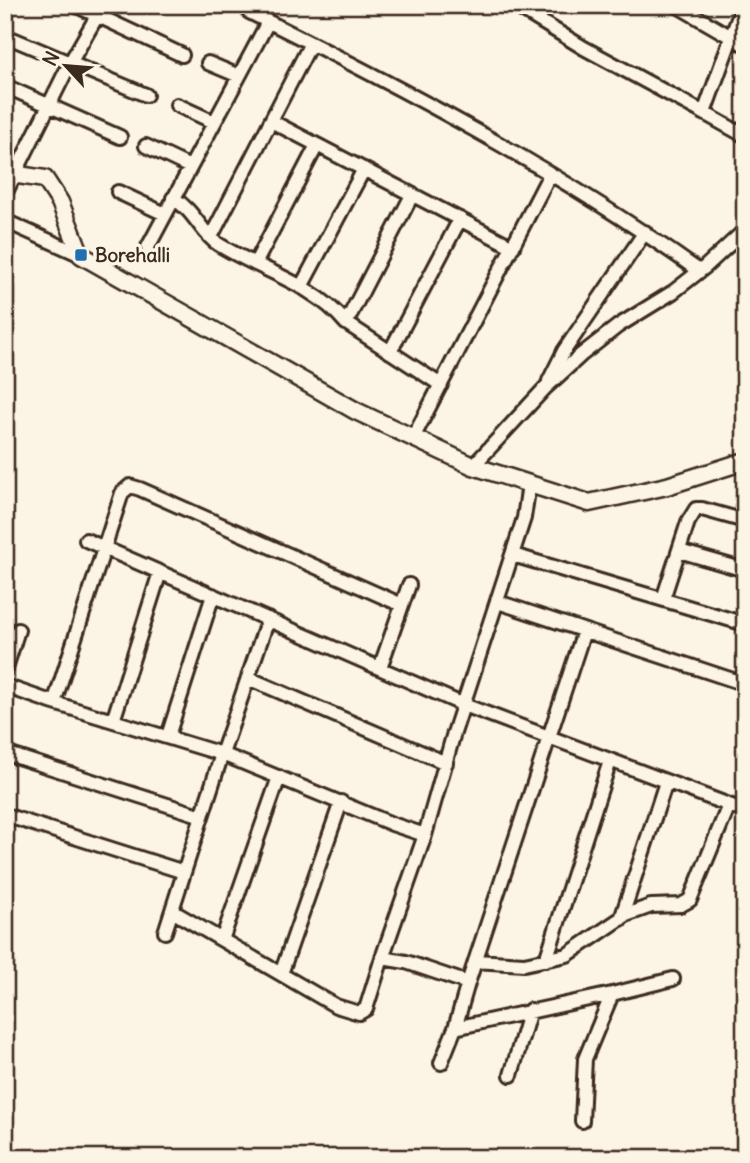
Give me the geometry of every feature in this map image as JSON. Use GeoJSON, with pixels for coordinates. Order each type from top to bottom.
{"type":"FeatureCollection","features":[{"type":"Feature","properties":{"kind":"main road"},"geometry":{"type":"LineString","coordinates":[[9,175],[45,179],[60,202],[81,255],[356,411],[472,466],[589,503],[667,486],[745,461]]}},
{"type":"Feature","properties":{"kind":"street"},"geometry":{"type":"LineString","coordinates":[[75,5],[97,10],[182,55]]}},
{"type":"Feature","properties":{"kind":"street"},"geometry":{"type":"LineString","coordinates":[[5,194],[9,175],[97,10],[109,5]]}},
{"type":"Feature","properties":{"kind":"street"},"geometry":{"type":"LineString","coordinates":[[514,5],[584,48],[745,136]]}},
{"type":"Feature","properties":{"kind":"street"},"geometry":{"type":"LineString","coordinates":[[676,5],[745,45]]}},
{"type":"Feature","properties":{"kind":"street"},"geometry":{"type":"LineString","coordinates":[[704,113],[743,5]]}},
{"type":"Feature","properties":{"kind":"street"},"geometry":{"type":"LineString","coordinates":[[249,12],[460,121],[585,193],[699,271]]}},
{"type":"Feature","properties":{"kind":"street"},"geometry":{"type":"LineString","coordinates":[[148,247],[268,22]]}},
{"type":"Feature","properties":{"kind":"street"},"geometry":{"type":"LineString","coordinates":[[13,39],[146,95]]}},
{"type":"Feature","properties":{"kind":"street"},"geometry":{"type":"LineString","coordinates":[[211,237],[311,43]]}},
{"type":"Feature","properties":{"kind":"street"},"geometry":{"type":"LineString","coordinates":[[208,63],[239,76]]}},
{"type":"Feature","properties":{"kind":"street"},"geometry":{"type":"LineString","coordinates":[[5,86],[120,137]]}},
{"type":"Feature","properties":{"kind":"street"},"geometry":{"type":"LineString","coordinates":[[177,105],[214,122]]}},
{"type":"Feature","properties":{"kind":"street"},"geometry":{"type":"LineString","coordinates":[[271,121],[513,247]]}},
{"type":"Feature","properties":{"kind":"street"},"geometry":{"type":"LineString","coordinates":[[255,264],[317,145]]}},
{"type":"Feature","properties":{"kind":"street"},"geometry":{"type":"LineString","coordinates":[[146,146],[190,167]]}},
{"type":"Feature","properties":{"kind":"street"},"geometry":{"type":"LineString","coordinates":[[301,287],[364,169]]}},
{"type":"Feature","properties":{"kind":"street"},"geometry":{"type":"LineString","coordinates":[[413,438],[550,174]]}},
{"type":"Feature","properties":{"kind":"street"},"geometry":{"type":"LineString","coordinates":[[118,192],[165,214]]}},
{"type":"Feature","properties":{"kind":"street"},"geometry":{"type":"LineString","coordinates":[[346,323],[412,195]]}},
{"type":"Feature","properties":{"kind":"street"},"geometry":{"type":"LineString","coordinates":[[173,198],[186,206],[215,243],[327,303],[346,323],[441,385]]}},
{"type":"Feature","properties":{"kind":"street"},"geometry":{"type":"LineString","coordinates":[[390,352],[460,219]]}},
{"type":"Feature","properties":{"kind":"street"},"geometry":{"type":"LineString","coordinates":[[5,221],[81,255]]}},
{"type":"Feature","properties":{"kind":"street"},"geometry":{"type":"LineString","coordinates":[[472,466],[546,387],[618,326],[673,292],[745,230]]}},
{"type":"Feature","properties":{"kind":"street"},"geometry":{"type":"LineString","coordinates":[[546,387],[564,351],[645,232]]}},
{"type":"Feature","properties":{"kind":"street"},"geometry":{"type":"LineString","coordinates":[[172,911],[336,1006],[359,1013],[366,1009],[425,835],[513,555],[524,518],[529,484]]}},
{"type":"Feature","properties":{"kind":"street"},"geometry":{"type":"LineString","coordinates":[[54,703],[122,493],[130,486],[402,605]]}},
{"type":"Feature","properties":{"kind":"street"},"geometry":{"type":"LineString","coordinates":[[663,599],[688,522],[696,509],[745,521]]}},
{"type":"Feature","properties":{"kind":"street"},"geometry":{"type":"LineString","coordinates":[[86,540],[464,705],[745,811]]}},
{"type":"Feature","properties":{"kind":"street"},"geometry":{"type":"LineString","coordinates":[[679,551],[745,570]]}},
{"type":"Feature","properties":{"kind":"street"},"geometry":{"type":"LineString","coordinates":[[513,555],[745,624]]}},
{"type":"Feature","properties":{"kind":"street"},"geometry":{"type":"LineString","coordinates":[[113,721],[160,572]]}},
{"type":"Feature","properties":{"kind":"street"},"geometry":{"type":"LineString","coordinates":[[380,668],[409,585]]}},
{"type":"Feature","properties":{"kind":"street"},"geometry":{"type":"LineString","coordinates":[[168,736],[213,595]]}},
{"type":"Feature","properties":{"kind":"street"},"geometry":{"type":"LineString","coordinates":[[498,602],[745,684]]}},
{"type":"Feature","properties":{"kind":"street"},"geometry":{"type":"LineString","coordinates":[[165,932],[268,619]]}},
{"type":"Feature","properties":{"kind":"street"},"geometry":{"type":"LineString","coordinates":[[5,671],[18,630]]}},
{"type":"Feature","properties":{"kind":"street"},"geometry":{"type":"LineString","coordinates":[[441,1063],[455,1028],[584,631]]}},
{"type":"Feature","properties":{"kind":"street"},"geometry":{"type":"LineString","coordinates":[[248,678],[446,763]]}},
{"type":"Feature","properties":{"kind":"street"},"geometry":{"type":"LineString","coordinates":[[5,686],[222,754],[425,835]]}},
{"type":"Feature","properties":{"kind":"street"},"geometry":{"type":"LineString","coordinates":[[5,753],[202,816]]}},
{"type":"Feature","properties":{"kind":"street"},"geometry":{"type":"LineString","coordinates":[[546,960],[610,761]]}},
{"type":"Feature","properties":{"kind":"street"},"geometry":{"type":"LineString","coordinates":[[222,940],[279,777]]}},
{"type":"Feature","properties":{"kind":"street"},"geometry":{"type":"LineString","coordinates":[[621,919],[667,782]]}},
{"type":"Feature","properties":{"kind":"street"},"geometry":{"type":"LineString","coordinates":[[281,974],[341,802]]}},
{"type":"Feature","properties":{"kind":"street"},"geometry":{"type":"LineString","coordinates":[[475,961],[524,964],[567,955],[621,919],[651,906],[681,905],[690,900],[729,805]]}},
{"type":"Feature","properties":{"kind":"street"},"geometry":{"type":"LineString","coordinates":[[5,814],[184,872]]}},
{"type":"Feature","properties":{"kind":"street"},"geometry":{"type":"LineString","coordinates":[[382,958],[406,962],[468,983]]}},
{"type":"Feature","properties":{"kind":"street"},"geometry":{"type":"LineString","coordinates":[[455,1028],[673,979]]}},
{"type":"Feature","properties":{"kind":"street"},"geometry":{"type":"LineString","coordinates":[[582,1121],[585,1059],[612,994]]}},
{"type":"Feature","properties":{"kind":"street"},"geometry":{"type":"LineString","coordinates":[[511,1075],[530,1010]]}},
{"type":"Feature","properties":{"kind":"place","name":"Borehalli"},"geometry":{"type":"Point","coordinates":[81,255]}}]}
